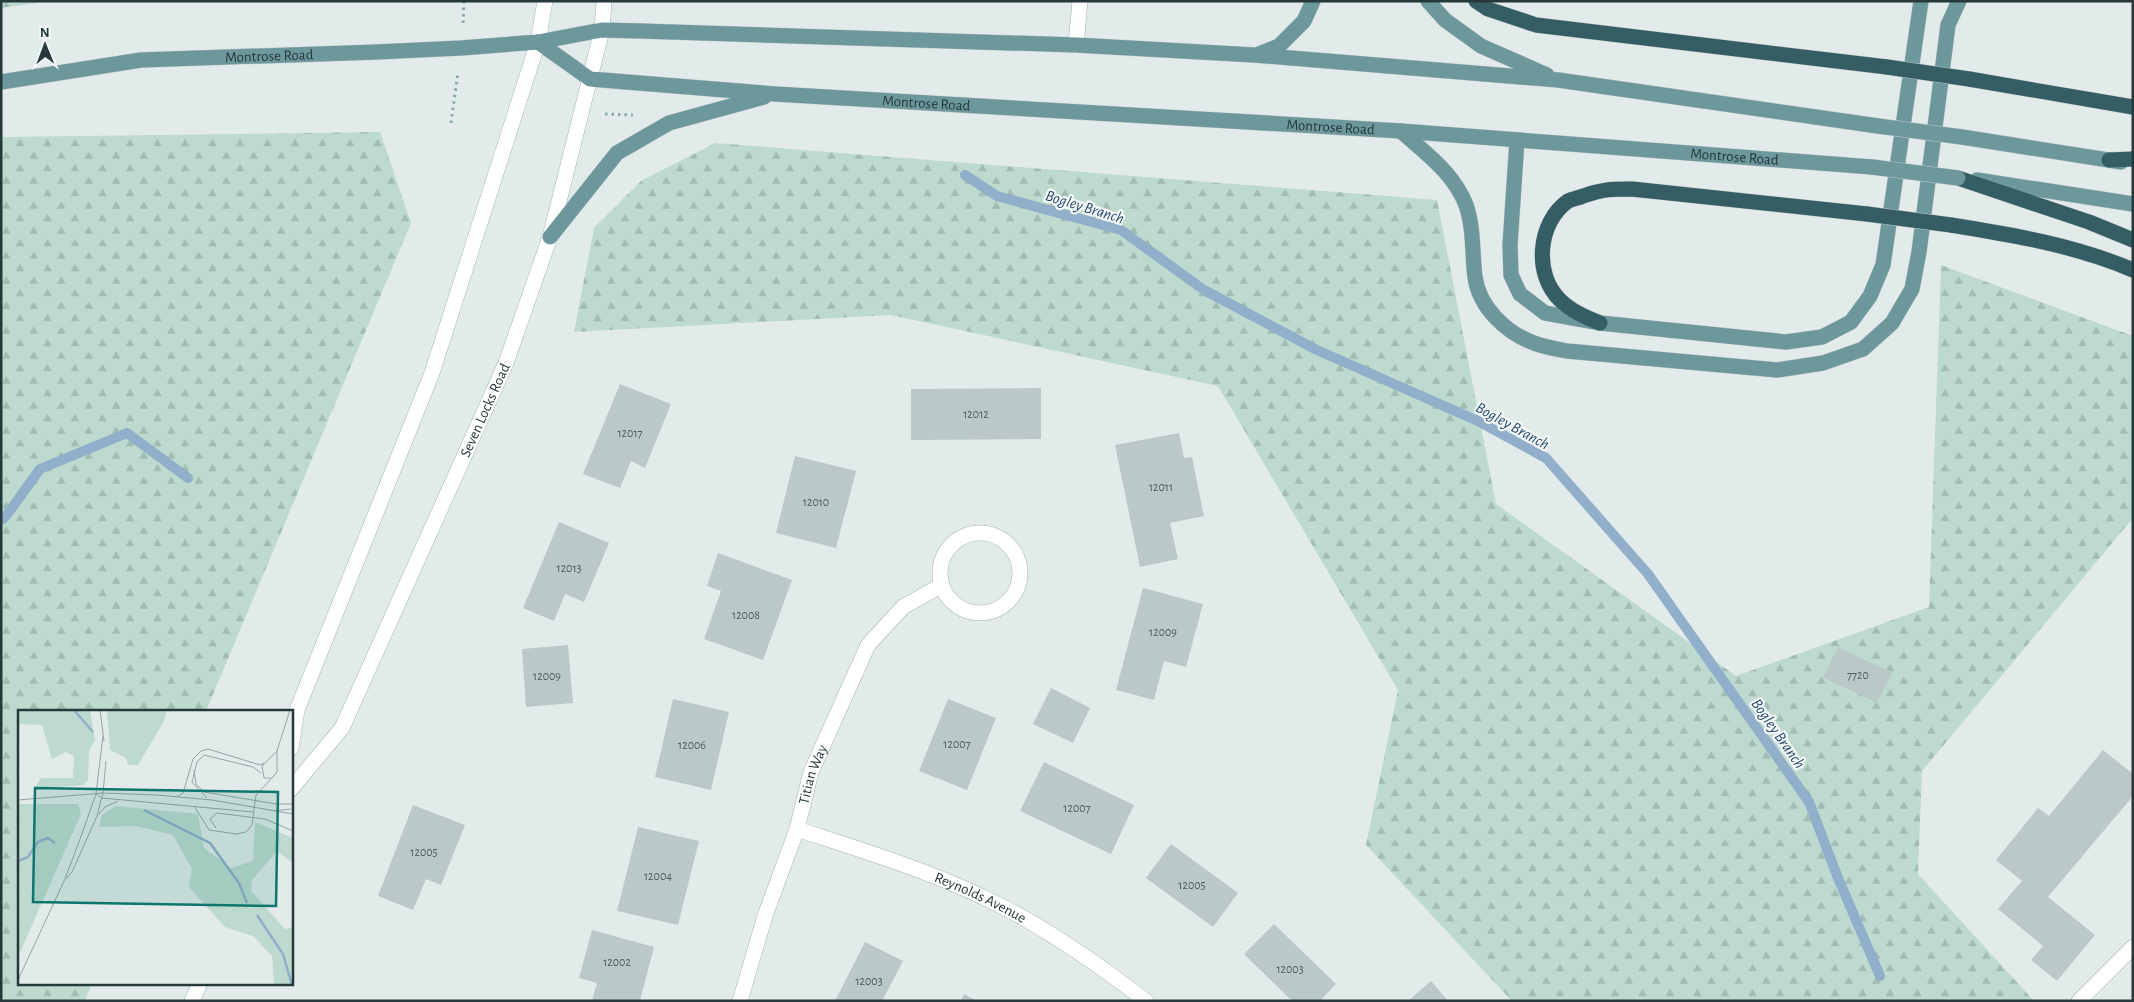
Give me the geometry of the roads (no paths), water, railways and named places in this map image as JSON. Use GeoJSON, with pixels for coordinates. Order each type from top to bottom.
{"type":"FeatureCollection","features":[{"type":"Feature","properties":{"kind":"highway"},"geometry":{"type":"LineString","coordinates":[[1476,1],[1488,10],[1536,25],[1886,67],[1970,79],[2133,107]]}},
{"type":"Feature","properties":{"kind":"highway"},"geometry":{"type":"LineString","coordinates":[[2109,160],[2133,159]]}},
{"type":"Feature","properties":{"kind":"highway"},"geometry":{"type":"LineString","coordinates":[[1958,178],[2089,222],[2133,240]]}},
{"type":"Feature","properties":{"kind":"highway"},"geometry":{"type":"LineString","coordinates":[[1600,323],[1575,312],[1559,299],[1544,276],[1542,247],[1550,220],[1569,201],[1606,189],[1632,189],[1867,214],[1951,225],[2031,238],[2111,260],[2133,270]]}},
{"type":"Feature","properties":{"kind":"main road"},"geometry":{"type":"LineString","coordinates":[[292,742],[297,710],[432,373],[538,42],[544,1]]}},
{"type":"Feature","properties":{"kind":"main road","name":"Seven Locks Road"},"geometry":{"type":"LineString","coordinates":[[292,788],[342,728],[506,363],[550,237],[602,30],[604,1]]}},
{"type":"Feature","properties":{"kind":"main road"},"geometry":{"type":"LineString","coordinates":[[1076,45],[1080,1]]}},
{"type":"Feature","properties":{"kind":"main road"},"geometry":{"type":"LineString","coordinates":[[1254,55],[1279,46],[1304,21],[1313,1]]}},
{"type":"Feature","properties":{"kind":"main road"},"geometry":{"type":"LineString","coordinates":[[1428,1],[1446,20],[1481,46],[1558,80]]}},
{"type":"Feature","properties":{"kind":"main road"},"geometry":{"type":"LineString","coordinates":[[1517,140],[1510,245],[1510,275],[1520,294],[1545,313],[1600,323],[1786,342],[1822,337],[1851,322],[1870,296],[1883,265],[1922,1]]}},
{"type":"Feature","properties":{"kind":"main road"},"geometry":{"type":"LineString","coordinates":[[1401,131],[1450,175],[1466,205],[1472,233],[1476,279],[1484,302],[1503,326],[1533,343],[1567,351],[1777,370],[1823,363],[1863,349],[1892,322],[1912,289],[1919,252],[1948,25],[1959,1]]}},
{"type":"Feature","properties":{"kind":"main road","name":"Montrose Road"},"geometry":{"type":"LineString","coordinates":[[1,82],[141,60],[377,52],[538,42],[602,30],[1076,45],[1254,55],[1558,80],[1962,137],[2133,164]]}},
{"type":"Feature","properties":{"kind":"main road"},"geometry":{"type":"LineString","coordinates":[[538,42],[590,79]]}},
{"type":"Feature","properties":{"kind":"main road","name":"Montrose Road"},"geometry":{"type":"LineString","coordinates":[[590,79],[774,94],[1401,131],[1872,167],[2133,204]]}},
{"type":"Feature","properties":{"kind":"main road"},"geometry":{"type":"LineString","coordinates":[[550,237],[617,153],[669,123],[774,94]]}},
{"type":"Feature","properties":{"kind":"main road"},"geometry":{"type":"LineString","coordinates":[[968,534],[987,534],[1005,540],[1014,549],[1019,561],[1021,573],[1019,586],[1013,597],[1004,606],[993,612],[980,614],[956,605],[947,596],[942,585],[940,572],[942,560],[948,549],[957,540],[968,534]]}},
{"type":"Feature","properties":{"kind":"main road","name":"Titian Way"},"geometry":{"type":"LineString","coordinates":[[740,1001],[765,916],[797,829],[812,772],[868,645],[903,607],[942,585]]}},
{"type":"Feature","properties":{"kind":"main road","name":"Reynolds Avenue"},"geometry":{"type":"LineString","coordinates":[[797,829],[887,859],[1006,908],[1115,976],[1146,1001]]}},
{"type":"Feature","properties":{"kind":"main road"},"geometry":{"type":"LineString","coordinates":[[2079,1001],[2133,947]]}},
{"type":"Feature","properties":{"kind":"main road"},"geometry":{"type":"LineString","coordinates":[[192,1001],[200,984]]}},
{"type":"Feature","properties":{"kind":"waterway","name":"Bogley Branch"},"geometry":{"type":"LineString","coordinates":[[965,175],[997,196],[1121,230],[1204,290],[1317,350],[1478,421],[1546,458],[1648,574],[1809,802],[1838,878],[1880,976]]}},
{"type":"Feature","properties":{"kind":"waterway"},"geometry":{"type":"LineString","coordinates":[[1,520],[6,516],[40,469],[127,433],[188,478]]}}]}
